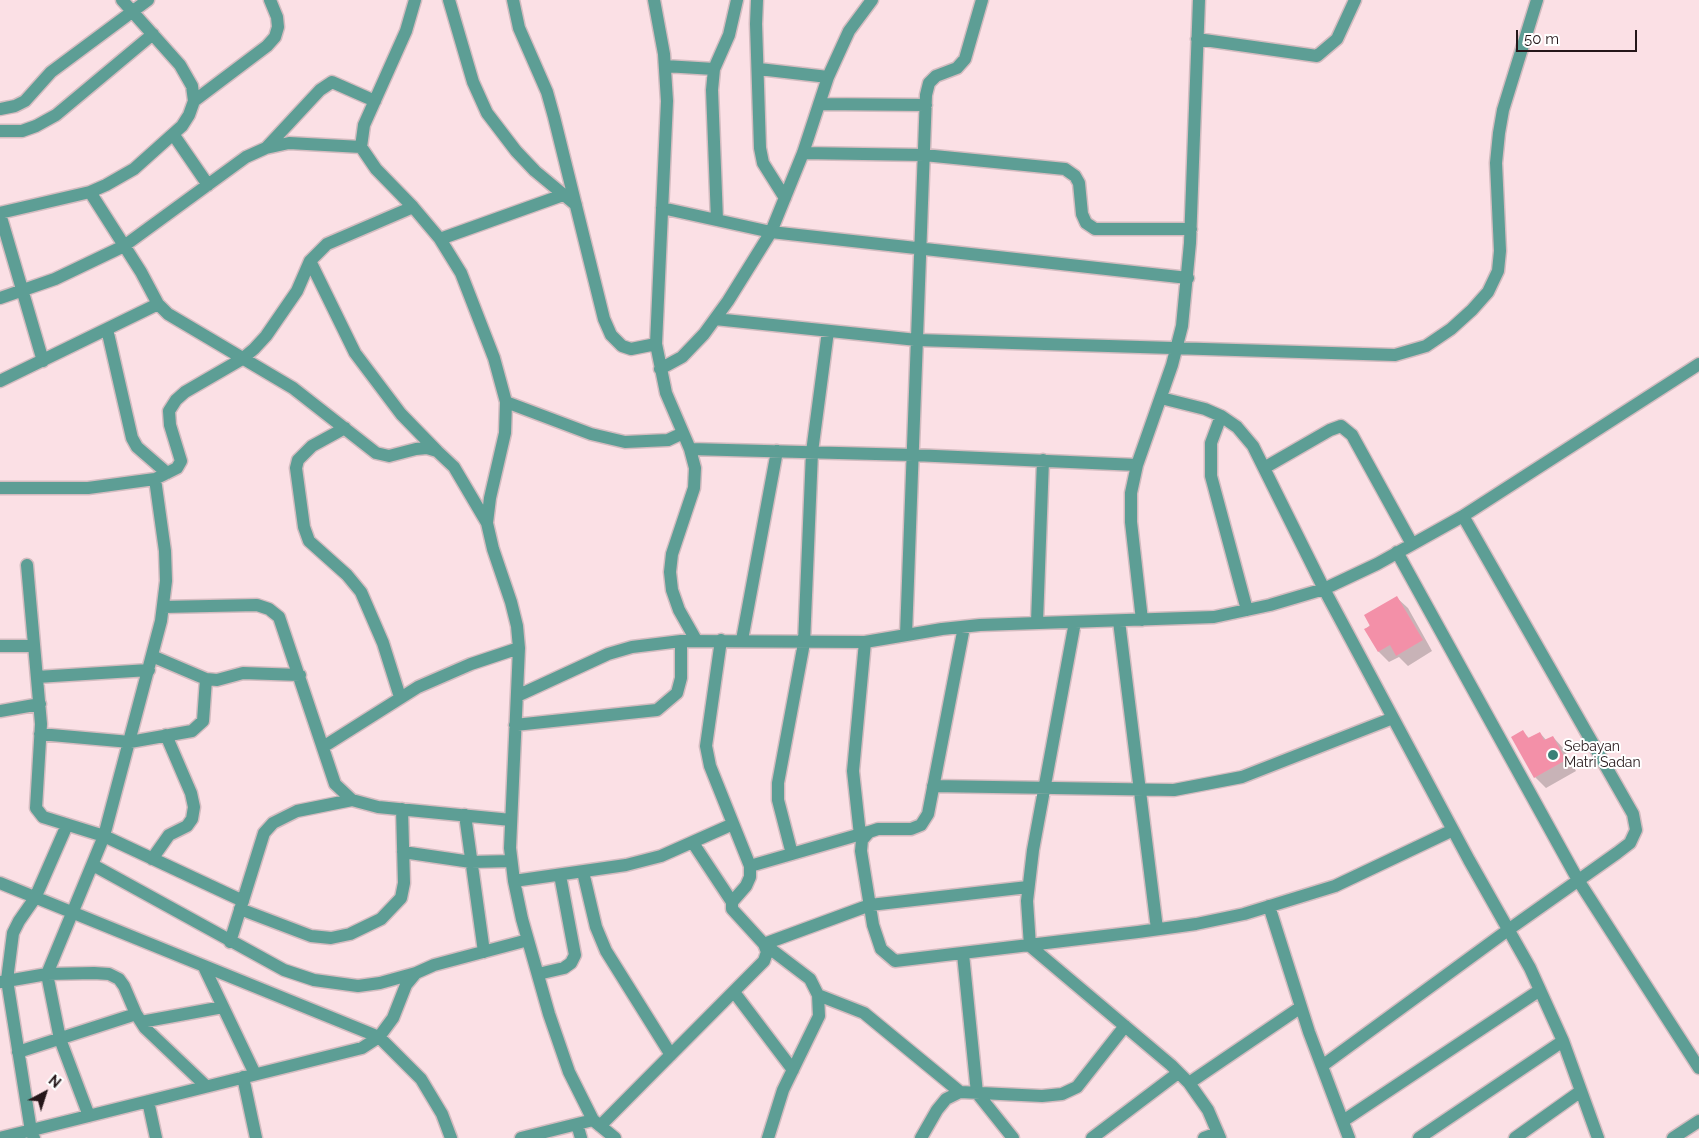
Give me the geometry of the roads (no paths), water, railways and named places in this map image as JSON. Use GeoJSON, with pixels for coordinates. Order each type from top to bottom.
{"type":"FeatureCollection","features":[{"type":"Feature","properties":{"kind":"street"},"geometry":{"type":"LineString","coordinates":[[43,360],[0,213],[90,192],[134,169],[173,134],[189,115],[194,101],[192,86],[180,65],[122,0]]}},
{"type":"Feature","properties":{"kind":"street"},"geometry":{"type":"LineString","coordinates":[[0,109],[15,106],[25,101],[51,72],[148,0]]}},
{"type":"Feature","properties":{"kind":"street"},"geometry":{"type":"LineString","coordinates":[[194,101],[267,46],[275,37],[278,27],[277,17],[270,0]]}},
{"type":"Feature","properties":{"kind":"street"},"geometry":{"type":"LineString","coordinates":[[426,0],[413,4],[406,31],[364,125],[361,147],[376,169],[413,207],[440,239],[461,274],[478,313],[494,358],[506,402],[505,434],[490,498],[487,523]]}},
{"type":"Feature","properties":{"kind":"street"},"geometry":{"type":"LineString","coordinates":[[449,0],[480,100],[516,150],[535,171],[576,206]]}},
{"type":"Feature","properties":{"kind":"street"},"geometry":{"type":"LineString","coordinates":[[513,0],[519,28],[547,92],[554,116],[604,319],[610,334],[622,346],[631,349],[656,344]]}},
{"type":"Feature","properties":{"kind":"street"},"geometry":{"type":"LineString","coordinates":[[654,0],[665,66],[667,101],[656,344],[666,393],[690,449],[694,468],[694,488],[672,554],[670,572],[672,590],[679,610],[696,640]]}},
{"type":"Feature","properties":{"kind":"street"},"geometry":{"type":"LineString","coordinates":[[717,220],[712,90],[714,69],[729,34],[737,0]]}},
{"type":"Feature","properties":{"kind":"street"},"geometry":{"type":"LineString","coordinates":[[757,0],[760,148],[763,163],[785,198]]}},
{"type":"Feature","properties":{"kind":"street"},"geometry":{"type":"LineString","coordinates":[[857,18],[858,0]]}},
{"type":"Feature","properties":{"kind":"street"},"geometry":{"type":"LineString","coordinates":[[660,369],[682,357],[704,334],[771,232],[803,153],[828,77],[857,18],[872,0]]}},
{"type":"Feature","properties":{"kind":"street"},"geometry":{"type":"LineString","coordinates":[[906,635],[926,105],[929,82],[936,76],[957,68],[965,58],[982,0]]}},
{"type":"Feature","properties":{"kind":"street"},"geometry":{"type":"LineString","coordinates":[[1142,620],[1131,522],[1130,493],[1137,465],[1177,348],[1188,278],[1199,0]]}},
{"type":"Feature","properties":{"kind":"street"},"geometry":{"type":"LineString","coordinates":[[1197,39],[1317,56],[1337,39],[1355,0]]}},
{"type":"Feature","properties":{"kind":"street"},"geometry":{"type":"LineString","coordinates":[[715,319],[917,340],[1395,356],[1426,346],[1451,329],[1472,310],[1488,292],[1498,271],[1500,250],[1496,163],[1499,133],[1503,110],[1537,0]]}},
{"type":"Feature","properties":{"kind":"street"},"geometry":{"type":"LineString","coordinates":[[0,131],[22,131],[56,115],[153,34]]}},
{"type":"Feature","properties":{"kind":"street"},"geometry":{"type":"LineString","coordinates":[[665,66],[714,69]]}},
{"type":"Feature","properties":{"kind":"street"},"geometry":{"type":"LineString","coordinates":[[759,69],[828,77]]}},
{"type":"Feature","properties":{"kind":"street"},"geometry":{"type":"LineString","coordinates":[[266,148],[320,90],[332,82],[375,101]]}},
{"type":"Feature","properties":{"kind":"street"},"geometry":{"type":"LineString","coordinates":[[819,104],[926,105]]}},
{"type":"Feature","properties":{"kind":"street"},"geometry":{"type":"LineString","coordinates":[[173,134],[208,185]]}},
{"type":"Feature","properties":{"kind":"street"},"geometry":{"type":"LineString","coordinates":[[0,298],[55,280],[124,246],[246,157],[266,148],[289,143],[361,147]]}},
{"type":"Feature","properties":{"kind":"street"},"geometry":{"type":"LineString","coordinates":[[803,153],[924,155],[1065,169],[1075,176],[1079,183],[1082,214],[1086,223],[1095,229],[1191,229]]}},
{"type":"Feature","properties":{"kind":"street"},"geometry":{"type":"LineString","coordinates":[[90,192],[158,304],[178,322],[293,388],[376,453],[389,456],[416,448],[437,451]]}},
{"type":"Feature","properties":{"kind":"street"},"geometry":{"type":"LineString","coordinates":[[440,239],[563,195]]}},
{"type":"Feature","properties":{"kind":"street"},"geometry":{"type":"LineString","coordinates":[[0,488],[88,488],[155,479],[177,468],[181,461],[170,424],[169,411],[176,400],[185,392],[242,359],[266,336],[297,291],[310,261],[327,244],[413,207]]}},
{"type":"Feature","properties":{"kind":"street"},"geometry":{"type":"LineString","coordinates":[[662,208],[771,232],[1188,278]]}},
{"type":"Feature","properties":{"kind":"street"},"geometry":{"type":"LineString","coordinates":[[310,261],[364,365],[401,414],[454,467],[487,523],[493,549],[511,602],[517,626],[519,648],[511,820],[514,881],[528,940],[569,1072],[597,1123],[615,1138]]}},
{"type":"Feature","properties":{"kind":"street"},"geometry":{"type":"LineString","coordinates":[[297,291],[321,284]]}},
{"type":"Feature","properties":{"kind":"street"},"geometry":{"type":"LineString","coordinates":[[0,381],[158,304]]}},
{"type":"Feature","properties":{"kind":"street"},"geometry":{"type":"LineString","coordinates":[[106,329],[132,438],[137,447],[167,473]]}},
{"type":"Feature","properties":{"kind":"street"},"geometry":{"type":"LineString","coordinates":[[792,854],[778,800],[778,783],[804,643],[812,452],[828,331]]}},
{"type":"Feature","properties":{"kind":"street"},"geometry":{"type":"LineString","coordinates":[[516,696],[608,654],[632,647],[696,640],[804,643],[865,642],[964,627],[1037,622],[1214,617],[1248,610],[1324,589],[1463,516],[1699,364]]}},
{"type":"Feature","properties":{"kind":"street"},"geometry":{"type":"LineString","coordinates":[[1161,398],[1205,409],[1222,416],[1237,427],[1253,446],[1324,589],[1453,830],[1530,968],[1563,1042],[1598,1138]]}},
{"type":"Feature","properties":{"kind":"street"},"geometry":{"type":"LineString","coordinates":[[506,402],[591,434],[625,442],[668,440],[683,433]]}},
{"type":"Feature","properties":{"kind":"street"},"geometry":{"type":"LineString","coordinates":[[1222,416],[1211,443],[1211,476],[1248,610]]}},
{"type":"Feature","properties":{"kind":"street"},"geometry":{"type":"LineString","coordinates":[[1264,468],[1330,430],[1342,426],[1352,435],[1412,544]]}},
{"type":"Feature","properties":{"kind":"street"},"geometry":{"type":"LineString","coordinates":[[345,428],[312,446],[298,460],[296,468],[304,527],[314,546],[347,575],[361,592],[383,643],[400,697]]}},
{"type":"Feature","properties":{"kind":"street"},"geometry":{"type":"LineString","coordinates":[[690,449],[913,455],[1137,465]]}},
{"type":"Feature","properties":{"kind":"street"},"geometry":{"type":"LineString","coordinates":[[742,640],[777,451]]}},
{"type":"Feature","properties":{"kind":"street"},"geometry":{"type":"LineString","coordinates":[[1037,622],[1043,460]]}},
{"type":"Feature","properties":{"kind":"street"},"geometry":{"type":"LineString","coordinates":[[89,1116],[60,1039],[47,974],[104,836],[149,670],[163,607],[166,581],[165,551],[155,479]]}},
{"type":"Feature","properties":{"kind":"street"},"geometry":{"type":"LineString","coordinates":[[1322,1066],[1630,843],[1636,830],[1633,814],[1463,516]]}},
{"type":"Feature","properties":{"kind":"street"},"geometry":{"type":"LineString","coordinates":[[1397,552],[1578,880],[1699,1068]]}},
{"type":"Feature","properties":{"kind":"street"},"geometry":{"type":"LineString","coordinates":[[27,565],[33,646],[40,704],[36,808],[43,817],[104,836],[242,905],[311,936],[332,938],[350,934],[381,918],[400,898],[404,883],[402,809]]}},
{"type":"Feature","properties":{"kind":"street"},"geometry":{"type":"LineString","coordinates":[[163,607],[258,605],[270,609],[279,617],[285,630],[335,784],[352,800],[363,804],[402,809],[511,820]]}},
{"type":"Feature","properties":{"kind":"street"},"geometry":{"type":"LineString","coordinates":[[1119,621],[1157,929]]}},
{"type":"Feature","properties":{"kind":"street"},"geometry":{"type":"LineString","coordinates":[[1075,622],[1044,788],[1028,887],[1030,946],[1189,1083],[1208,1110],[1219,1135],[1204,1138]]}},
{"type":"Feature","properties":{"kind":"street"},"geometry":{"type":"LineString","coordinates":[[750,866],[878,829],[911,829],[921,825],[928,814],[964,627]]}},
{"type":"Feature","properties":{"kind":"street"},"geometry":{"type":"LineString","coordinates":[[721,640],[706,746],[710,766],[750,866],[750,877],[746,886],[732,902]]}},
{"type":"Feature","properties":{"kind":"street"},"geometry":{"type":"LineString","coordinates":[[515,725],[657,710],[677,693],[681,678],[681,641]]}},
{"type":"Feature","properties":{"kind":"street"},"geometry":{"type":"LineString","coordinates":[[865,642],[852,770],[864,834],[861,852],[873,925],[881,949],[895,961],[1030,946],[1196,924],[1269,906],[1335,886],[1453,830]]}},
{"type":"Feature","properties":{"kind":"street"},"geometry":{"type":"LineString","coordinates":[[0,646],[33,646]]}},
{"type":"Feature","properties":{"kind":"street"},"geometry":{"type":"LineString","coordinates":[[323,747],[400,697],[462,668],[519,648]]}},
{"type":"Feature","properties":{"kind":"street"},"geometry":{"type":"LineString","coordinates":[[152,656],[206,679],[217,680],[243,673],[300,675]]}},
{"type":"Feature","properties":{"kind":"street"},"geometry":{"type":"LineString","coordinates":[[38,677],[149,670]]}},
{"type":"Feature","properties":{"kind":"street"},"geometry":{"type":"LineString","coordinates":[[40,734],[130,742],[192,731],[203,721],[206,679]]}},
{"type":"Feature","properties":{"kind":"street"},"geometry":{"type":"LineString","coordinates":[[0,711],[40,704]]}},
{"type":"Feature","properties":{"kind":"street"},"geometry":{"type":"LineString","coordinates":[[933,786],[1174,790],[1242,777],[1393,718]]}},
{"type":"Feature","properties":{"kind":"street"},"geometry":{"type":"LineString","coordinates":[[152,859],[169,835],[187,826],[192,819],[194,807],[191,793],[166,735]]}},
{"type":"Feature","properties":{"kind":"street"},"geometry":{"type":"LineString","coordinates":[[230,942],[264,833],[273,822],[297,811],[352,800]]}},
{"type":"Feature","properties":{"kind":"street"},"geometry":{"type":"LineString","coordinates":[[465,815],[484,952]]}},
{"type":"Feature","properties":{"kind":"street"},"geometry":{"type":"LineString","coordinates":[[514,881],[626,865],[662,856],[732,824]]}},
{"type":"Feature","properties":{"kind":"street"},"geometry":{"type":"LineString","coordinates":[[32,1134],[18,1052],[6,1014],[4,981],[13,933],[35,898],[67,825]]}},
{"type":"Feature","properties":{"kind":"street"},"geometry":{"type":"LineString","coordinates":[[693,843],[732,902],[732,909],[764,944],[810,979],[818,995],[818,1016],[775,1112],[768,1138]]}},
{"type":"Feature","properties":{"kind":"street"},"geometry":{"type":"LineString","coordinates":[[403,852],[471,862],[512,861]]}},
{"type":"Feature","properties":{"kind":"street"},"geometry":{"type":"LineString","coordinates":[[93,865],[230,942],[284,970],[314,980],[358,986],[380,983],[416,973],[434,964],[528,940]]}},
{"type":"Feature","properties":{"kind":"street"},"geometry":{"type":"LineString","coordinates":[[584,872],[596,927],[606,950],[671,1055]]}},
{"type":"Feature","properties":{"kind":"street"},"geometry":{"type":"LineString","coordinates":[[538,974],[564,968],[571,963],[574,955],[560,875]]}},
{"type":"Feature","properties":{"kind":"street"},"geometry":{"type":"LineString","coordinates":[[0,884],[379,1037],[421,1079],[442,1114],[451,1138]]}},
{"type":"Feature","properties":{"kind":"street"},"geometry":{"type":"LineString","coordinates":[[764,944],[870,905],[1028,887]]}},
{"type":"Feature","properties":{"kind":"street"},"geometry":{"type":"LineString","coordinates":[[1269,906],[1301,1007],[1349,1138]]}},
{"type":"Feature","properties":{"kind":"street"},"geometry":{"type":"LineString","coordinates":[[521,1138],[577,1124],[597,1123],[671,1055],[764,961],[767,952],[764,944]]}},
{"type":"Feature","properties":{"kind":"street"},"geometry":{"type":"LineString","coordinates":[[963,954],[977,1093],[1012,1138]]}},
{"type":"Feature","properties":{"kind":"street"},"geometry":{"type":"LineString","coordinates":[[204,967],[223,1007],[249,1076],[256,1138]]}},
{"type":"Feature","properties":{"kind":"street"},"geometry":{"type":"LineString","coordinates":[[0,1138],[32,1134],[89,1116],[362,1048],[379,1037],[393,1018],[406,985],[416,973]]}},
{"type":"Feature","properties":{"kind":"street"},"geometry":{"type":"LineString","coordinates":[[4,981],[47,974],[108,974],[118,979],[124,986],[138,1018],[162,1046],[206,1086]]}},
{"type":"Feature","properties":{"kind":"street"},"geometry":{"type":"LineString","coordinates":[[1342,1121],[1540,990]]}},
{"type":"Feature","properties":{"kind":"street"},"geometry":{"type":"LineString","coordinates":[[734,992],[793,1070]]}},
{"type":"Feature","properties":{"kind":"street"},"geometry":{"type":"LineString","coordinates":[[818,995],[864,1014],[960,1092]]}},
{"type":"Feature","properties":{"kind":"street"},"geometry":{"type":"LineString","coordinates":[[18,1052],[138,1018],[223,1007]]}},
{"type":"Feature","properties":{"kind":"street"},"geometry":{"type":"LineString","coordinates":[[1189,1083],[1301,1007]]}},
{"type":"Feature","properties":{"kind":"street"},"geometry":{"type":"LineString","coordinates":[[921,1138],[937,1110],[946,1099],[960,1092],[1042,1096],[1062,1094],[1077,1087],[1125,1026]]}},
{"type":"Feature","properties":{"kind":"street"},"geometry":{"type":"LineString","coordinates":[[1419,1138],[1563,1042]]}},
{"type":"Feature","properties":{"kind":"street"},"geometry":{"type":"LineString","coordinates":[[1092,1138],[1178,1073]]}},
{"type":"Feature","properties":{"kind":"street"},"geometry":{"type":"LineString","coordinates":[[1515,1138],[1582,1091]]}},
{"type":"Feature","properties":{"kind":"street"},"geometry":{"type":"LineString","coordinates":[[148,1101],[156,1138]]}},
{"type":"Feature","properties":{"kind":"street"},"geometry":{"type":"LineString","coordinates":[[1673,1138],[1699,1121]]}},
{"type":"Feature","properties":{"kind":"street"},"geometry":{"type":"LineString","coordinates":[[577,1124],[581,1138]]}},
{"type":"Feature","properties":{"kind":"place","name":"Sebayan Matri Sadan"},"geometry":{"type":"Point","coordinates":[1553,755]}}]}
